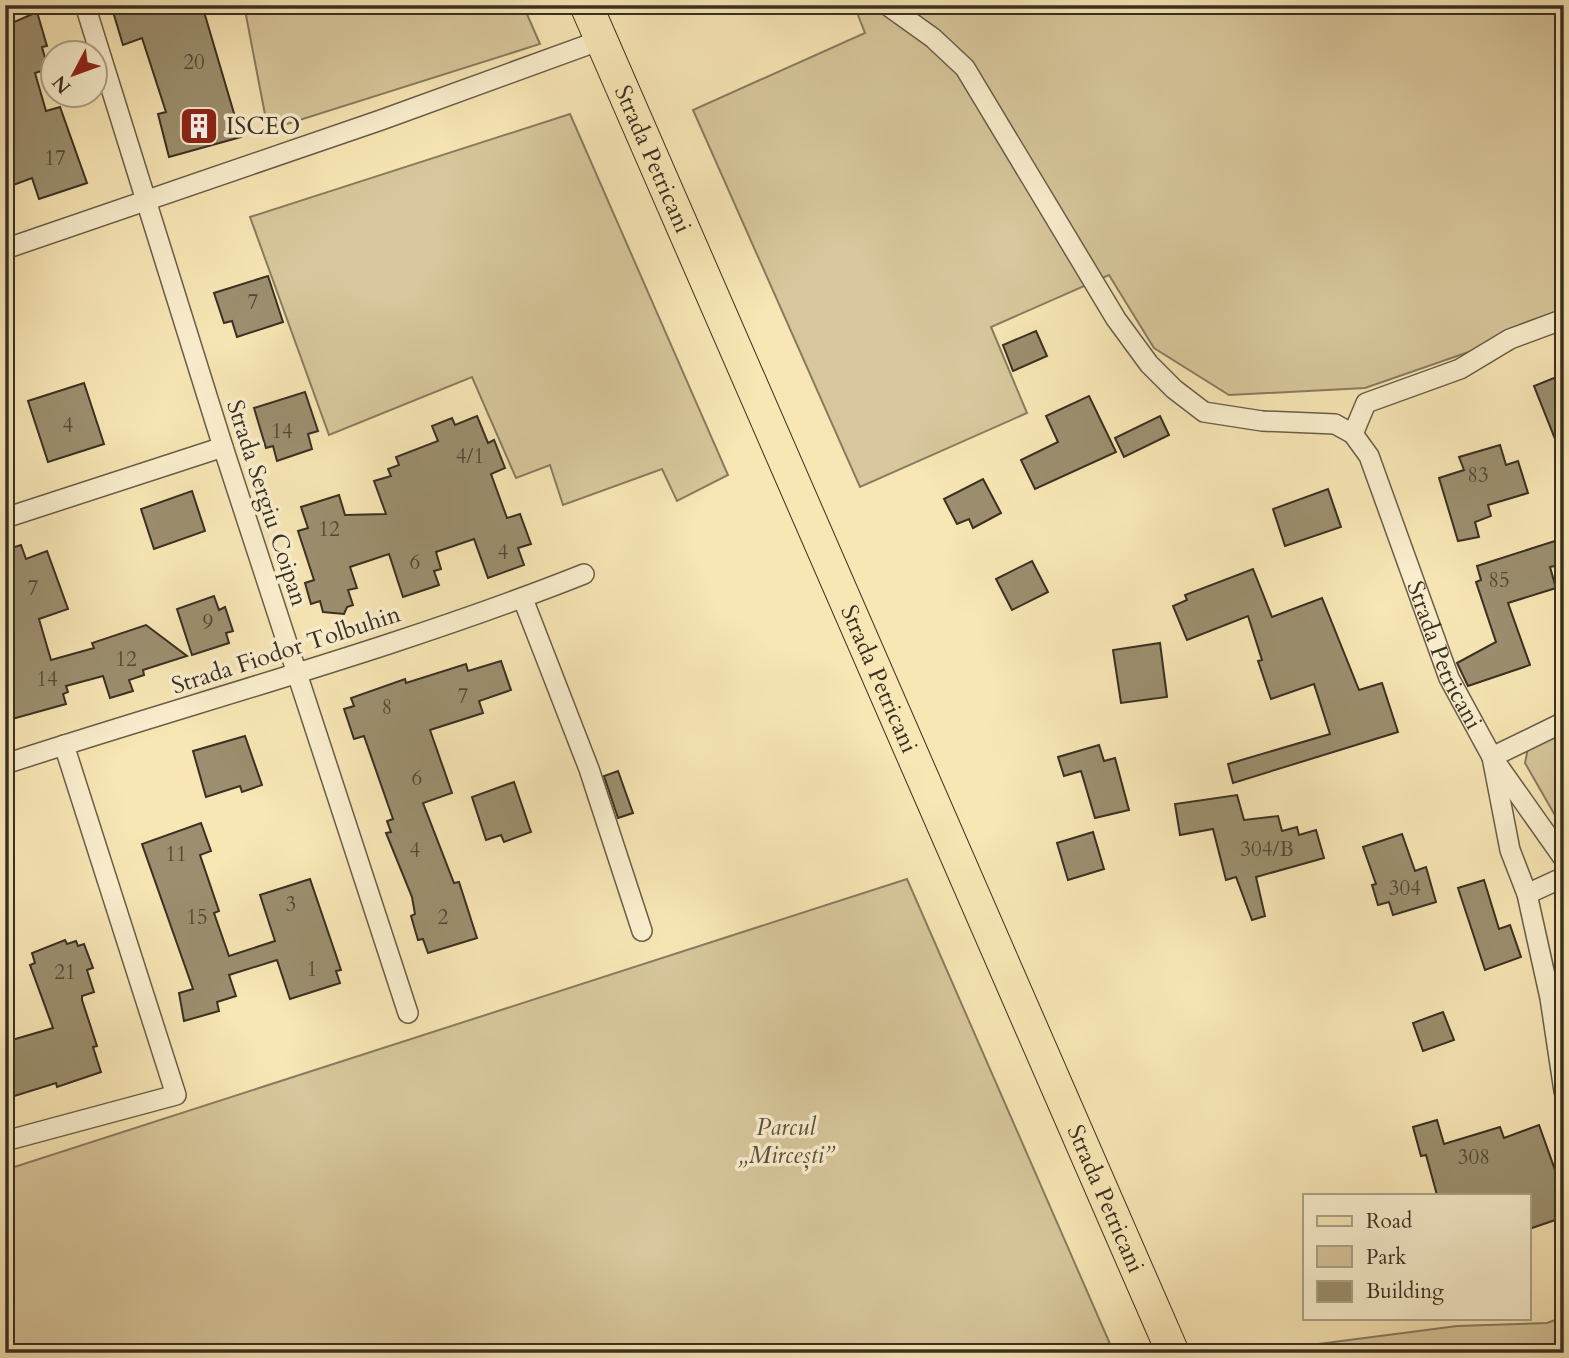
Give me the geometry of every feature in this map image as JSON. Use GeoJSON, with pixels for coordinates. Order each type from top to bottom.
{"type":"FeatureCollection","features":[{"type":"Feature","properties":{"kind":"main road","name":"Strada Petricani"},"geometry":{"type":"LineString","coordinates":[[586,5],[1173,1353]]}},
{"type":"Feature","properties":{"kind":"street","name":"Strada Sergiu Coipan"},"geometry":{"type":"LineString","coordinates":[[85,5],[223,447],[408,1013]]}},
{"type":"Feature","properties":{"kind":"street"},"geometry":{"type":"LineString","coordinates":[[887,5],[933,38],[965,68],[1116,319],[1149,364],[1174,389],[1204,412],[1262,421],[1335,424],[1353,434],[1366,403],[1460,369],[1510,339],[1564,319]]}},
{"type":"Feature","properties":{"kind":"street"},"geometry":{"type":"LineString","coordinates":[[5,249],[381,120],[601,40]]}},
{"type":"Feature","properties":{"kind":"street","name":"Strada Petricani"},"geometry":{"type":"LineString","coordinates":[[1353,434],[1368,456],[1449,678],[1492,757],[1564,859]]}},
{"type":"Feature","properties":{"kind":"street"},"geometry":{"type":"LineString","coordinates":[[5,518],[223,447]]}},
{"type":"Feature","properties":{"kind":"street","name":"Strada Fiodor Tolbuhin"},"geometry":{"type":"LineString","coordinates":[[5,764],[296,674],[584,575]]}},
{"type":"Feature","properties":{"kind":"street"},"geometry":{"type":"LineString","coordinates":[[523,598],[589,769],[642,931]]}},
{"type":"Feature","properties":{"kind":"street","name":"Strada Petricani"},"geometry":{"type":"LineString","coordinates":[[1492,757],[1564,722]]}},
{"type":"Feature","properties":{"kind":"street"},"geometry":{"type":"LineString","coordinates":[[5,1141],[176,1095],[64,745]]}},
{"type":"Feature","properties":{"kind":"street","name":"Strada Petricani"},"geometry":{"type":"LineString","coordinates":[[1492,757],[1510,850],[1527,894],[1550,998],[1564,1091]]}},
{"type":"Feature","properties":{"kind":"street"},"geometry":{"type":"LineString","coordinates":[[1527,894],[1564,877]]}},
{"type":"Feature","properties":{"kind":"green space"},"geometry":{"type":"Polygon","coordinates":[[[244,5],[523,5],[540,44],[268,130],[244,5]]]}},
{"type":"Feature","properties":{"kind":"green space"},"geometry":{"type":"Polygon","coordinates":[[[854,5],[1564,5],[1564,319],[1365,388],[1229,395],[1154,348],[1109,275],[991,327],[1027,413],[860,487],[693,110],[865,33],[854,5]]]}},
{"type":"Feature","properties":{"kind":"green space"},"geometry":{"type":"Polygon","coordinates":[[[570,114],[728,475],[677,501],[662,469],[563,505],[550,465],[516,478],[472,377],[329,435],[250,217],[570,114]]]}},
{"type":"Feature","properties":{"kind":"green space"},"geometry":{"type":"Polygon","coordinates":[[[1564,731],[1564,831],[1525,763],[1528,748],[1564,731]]]}},
{"type":"Feature","properties":{"kind":"green space","name":"Parcul „Mircești”"},"geometry":{"type":"Polygon","coordinates":[[[907,879],[1114,1353],[5,1353],[5,1170],[907,879]]]}},
{"type":"Feature","properties":{"kind":"green space"},"geometry":{"type":"Polygon","coordinates":[[[1564,1317],[1564,1353],[1249,1353],[1457,1326],[1547,1323],[1564,1317]]]}},
{"type":"Feature","properties":{"kind":"building"},"geometry":{"type":"Polygon","coordinates":[[[111,5],[202,5],[241,137],[169,157],[158,114],[166,112],[142,38],[123,45],[111,5]]]}},
{"type":"Feature","properties":{"kind":"building"},"geometry":{"type":"Polygon","coordinates":[[[37,12],[45,38],[38,38],[38,72],[35,73],[38,83],[38,108],[45,108],[46,111],[60,108],[87,183],[39,199],[32,178],[5,188],[5,26],[37,12]]]}},
{"type":"Feature","properties":{"kind":"building"},"geometry":{"type":"Polygon","coordinates":[[[268,276],[283,322],[237,337],[232,321],[224,323],[214,293],[268,276]]]}},
{"type":"Feature","properties":{"kind":"building"},"geometry":{"type":"Polygon","coordinates":[[[1036,331],[1047,356],[1013,371],[1003,345],[1036,331]]]}},
{"type":"Feature","properties":{"kind":"building"},"geometry":{"type":"Polygon","coordinates":[[[1564,374],[1564,459],[1563,459],[1534,386],[1564,374]]]}},
{"type":"Feature","properties":{"kind":"building"},"geometry":{"type":"Polygon","coordinates":[[[84,383],[104,444],[48,462],[28,401],[84,383]]]}},
{"type":"Feature","properties":{"kind":"building"},"geometry":{"type":"Polygon","coordinates":[[[305,392],[318,431],[308,434],[312,449],[277,461],[273,446],[266,448],[254,408],[305,392]]]}},
{"type":"Feature","properties":{"kind":"building"},"geometry":{"type":"Polygon","coordinates":[[[1089,396],[1116,452],[1035,489],[1021,460],[1058,442],[1046,416],[1089,396]]]}},
{"type":"Feature","properties":{"kind":"building"},"geometry":{"type":"Polygon","coordinates":[[[477,416],[488,443],[494,440],[505,468],[491,474],[507,518],[520,514],[531,544],[518,548],[524,565],[488,578],[474,539],[436,552],[441,569],[434,571],[439,585],[403,597],[389,554],[350,567],[357,588],[348,590],[353,605],[347,607],[344,614],[323,612],[320,601],[311,604],[305,583],[314,580],[298,531],[308,528],[301,507],[339,495],[345,515],[386,514],[374,481],[391,476],[388,469],[399,465],[396,457],[438,441],[432,426],[452,418],[455,425],[477,416]]]}},
{"type":"Feature","properties":{"kind":"building"},"geometry":{"type":"Polygon","coordinates":[[[1160,416],[1169,435],[1124,457],[1115,438],[1160,416]]]}},
{"type":"Feature","properties":{"kind":"building"},"geometry":{"type":"Polygon","coordinates":[[[1500,445],[1506,465],[1518,461],[1528,493],[1488,505],[1491,516],[1475,522],[1479,537],[1458,541],[1439,478],[1464,470],[1459,457],[1500,445]]]}},
{"type":"Feature","properties":{"kind":"building"},"geometry":{"type":"Polygon","coordinates":[[[983,479],[1001,513],[973,528],[969,519],[957,524],[944,499],[983,479]]]}},
{"type":"Feature","properties":{"kind":"building"},"geometry":{"type":"Polygon","coordinates":[[[1328,489],[1341,527],[1285,546],[1273,509],[1328,489]]]}},
{"type":"Feature","properties":{"kind":"building"},"geometry":{"type":"Polygon","coordinates":[[[192,491],[205,531],[154,549],[141,509],[192,491]]]}},
{"type":"Feature","properties":{"kind":"building"},"geometry":{"type":"Polygon","coordinates":[[[1564,538],[1564,564],[1550,567],[1556,588],[1508,603],[1530,665],[1468,686],[1457,663],[1496,642],[1476,582],[1481,580],[1477,566],[1564,538]]]}},
{"type":"Feature","properties":{"kind":"building"},"geometry":{"type":"Polygon","coordinates":[[[21,545],[26,559],[47,551],[68,609],[39,619],[51,660],[94,648],[92,643],[146,625],[187,656],[143,670],[144,675],[129,680],[133,691],[110,698],[103,676],[66,686],[68,692],[63,694],[66,704],[5,721],[5,550],[21,545]]]}},
{"type":"Feature","properties":{"kind":"building"},"geometry":{"type":"Polygon","coordinates":[[[1032,561],[1048,592],[1012,610],[996,579],[1032,561]]]}},
{"type":"Feature","properties":{"kind":"building"},"geometry":{"type":"Polygon","coordinates":[[[1253,569],[1272,617],[1322,598],[1359,690],[1382,683],[1398,732],[1233,783],[1228,764],[1330,734],[1314,684],[1271,699],[1258,661],[1262,660],[1248,616],[1187,640],[1173,606],[1187,600],[1185,595],[1253,569]]]}},
{"type":"Feature","properties":{"kind":"building"},"geometry":{"type":"Polygon","coordinates":[[[214,596],[219,610],[225,607],[233,631],[226,633],[229,643],[192,655],[177,609],[214,596]]]}},
{"type":"Feature","properties":{"kind":"building"},"geometry":{"type":"Polygon","coordinates":[[[1160,643],[1167,697],[1121,703],[1113,650],[1160,643]]]}},
{"type":"Feature","properties":{"kind":"building"},"geometry":{"type":"Polygon","coordinates":[[[501,661],[511,690],[479,701],[483,713],[430,730],[452,793],[423,803],[454,883],[459,882],[477,938],[428,953],[423,939],[418,940],[411,916],[415,914],[412,897],[386,833],[391,832],[387,821],[393,819],[364,736],[354,739],[344,709],[354,706],[351,698],[405,679],[406,683],[466,664],[468,671],[501,661]]]}},
{"type":"Feature","properties":{"kind":"building"},"geometry":{"type":"Polygon","coordinates":[[[245,736],[262,785],[242,792],[240,786],[206,797],[193,751],[245,736]]]}},
{"type":"Feature","properties":{"kind":"building"},"geometry":{"type":"Polygon","coordinates":[[[1099,745],[1104,761],[1115,758],[1129,810],[1095,818],[1081,771],[1064,776],[1058,757],[1099,745]]]}},
{"type":"Feature","properties":{"kind":"building"},"geometry":{"type":"Polygon","coordinates":[[[618,771],[633,813],[618,818],[604,776],[618,771]]]}},
{"type":"Feature","properties":{"kind":"building"},"geometry":{"type":"Polygon","coordinates":[[[514,782],[531,832],[504,842],[501,835],[486,840],[472,797],[514,782]]]}},
{"type":"Feature","properties":{"kind":"building"},"geometry":{"type":"Polygon","coordinates":[[[1237,795],[1244,820],[1278,816],[1282,831],[1297,827],[1299,835],[1316,830],[1324,858],[1256,877],[1265,916],[1252,920],[1236,877],[1226,880],[1213,829],[1180,835],[1175,804],[1237,795]]]}},
{"type":"Feature","properties":{"kind":"building"},"geometry":{"type":"Polygon","coordinates":[[[201,823],[211,851],[200,855],[219,911],[214,913],[229,956],[275,941],[260,895],[310,879],[341,970],[336,971],[340,983],[290,999],[277,960],[229,975],[236,996],[217,1002],[219,1011],[184,1021],[179,993],[193,989],[142,844],[201,823]]]}},
{"type":"Feature","properties":{"kind":"building"},"geometry":{"type":"Polygon","coordinates":[[[1093,832],[1104,869],[1068,880],[1057,843],[1093,832]]]}},
{"type":"Feature","properties":{"kind":"building"},"geometry":{"type":"Polygon","coordinates":[[[1402,834],[1415,871],[1426,867],[1436,902],[1393,915],[1389,902],[1378,905],[1372,885],[1376,884],[1363,847],[1402,834]]]}},
{"type":"Feature","properties":{"kind":"building"},"geometry":{"type":"Polygon","coordinates":[[[1484,880],[1499,929],[1510,925],[1521,957],[1485,970],[1458,888],[1484,880]]]}},
{"type":"Feature","properties":{"kind":"building"},"geometry":{"type":"Polygon","coordinates":[[[65,940],[67,944],[76,941],[78,946],[84,944],[93,968],[87,970],[94,992],[82,996],[82,1000],[97,1046],[93,1047],[101,1072],[57,1087],[56,1083],[5,1099],[5,1042],[53,1028],[30,965],[35,963],[32,953],[65,940]]]}},
{"type":"Feature","properties":{"kind":"building"},"geometry":{"type":"Polygon","coordinates":[[[1443,1012],[1454,1040],[1423,1051],[1413,1023],[1443,1012]]]}},
{"type":"Feature","properties":{"kind":"building"},"geometry":{"type":"Polygon","coordinates":[[[1437,1120],[1444,1144],[1500,1127],[1504,1138],[1539,1125],[1559,1181],[1564,1180],[1564,1217],[1530,1229],[1530,1194],[1437,1194],[1426,1155],[1421,1156],[1413,1127],[1437,1120]]]}},
{"type":"Feature","properties":{"kind":"place","name":"ISCEO"},"geometry":{"type":"Point","coordinates":[199,126]}}]}
